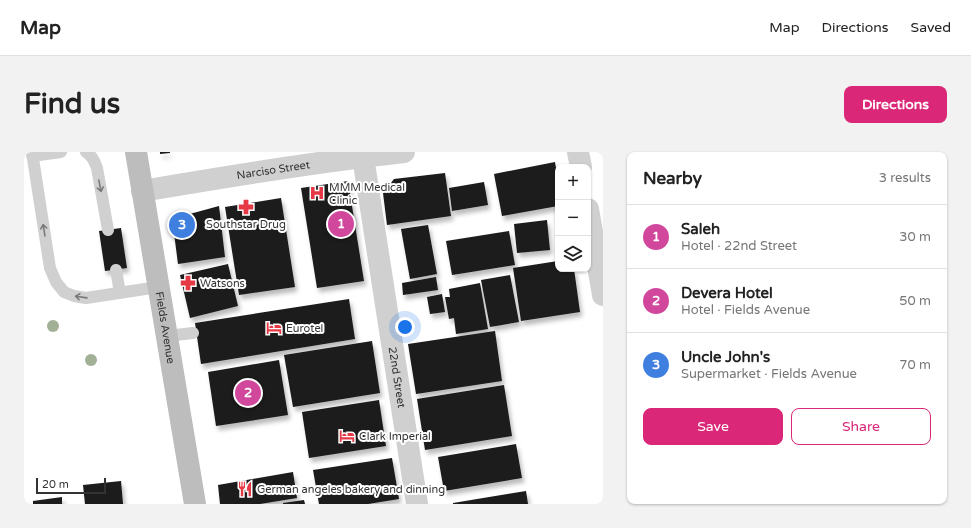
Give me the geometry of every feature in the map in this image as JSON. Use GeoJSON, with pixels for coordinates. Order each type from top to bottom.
{"type":"FeatureCollection","features":[{"type":"Feature","properties":{"kind":"main road","name":"Fields Avenue"},"geometry":{"type":"LineString","coordinates":[[136,152],[195,504]]}},
{"type":"Feature","properties":{"kind":"street","name":"Narciso Street"},"geometry":{"type":"LineString","coordinates":[[142,191],[216,178],[363,156],[404,152]]}},
{"type":"Feature","properties":{"kind":"street"},"geometry":{"type":"LineString","coordinates":[[578,152],[580,164]]}},
{"type":"Feature","properties":{"kind":"street","name":"22nd Street"},"geometry":{"type":"LineString","coordinates":[[363,156],[417,504]]}},
{"type":"Feature","properties":{"kind":"street"},"geometry":{"type":"LineString","coordinates":[[591,226],[603,295]]}},
{"type":"Feature","properties":{"kind":"lane"},"geometry":{"type":"LineString","coordinates":[[62,152],[32,154],[50,268],[56,282],[64,292],[74,296],[86,298],[158,287]]}},
{"type":"Feature","properties":{"kind":"lane"},"geometry":{"type":"LineString","coordinates":[[86,152],[91,155],[97,168],[108,230]]}},
{"type":"Feature","properties":{"kind":"lane"},"geometry":{"type":"LineString","coordinates":[[116,270],[120,293]]}},
{"type":"Feature","properties":{"kind":"lane"},"geometry":{"type":"LineString","coordinates":[[167,336],[193,333]]}},
{"type":"Feature","properties":{"kind":"building"},"geometry":{"type":"Polygon","coordinates":[[[160,152],[170,152],[170,153],[160,154],[160,152]]]}},
{"type":"Feature","properties":{"kind":"building"},"geometry":{"type":"Polygon","coordinates":[[[555,162],[555,207],[502,216],[494,174],[555,162]]]}},
{"type":"Feature","properties":{"kind":"building"},"geometry":{"type":"Polygon","coordinates":[[[445,173],[451,216],[387,225],[383,193],[394,179],[445,173]]]}},
{"type":"Feature","properties":{"kind":"building"},"geometry":{"type":"Polygon","coordinates":[[[348,181],[364,281],[317,288],[301,188],[348,181]]]}},
{"type":"Feature","properties":{"kind":"building"},"geometry":{"type":"Polygon","coordinates":[[[484,182],[488,205],[452,211],[449,188],[484,182]]]}},
{"type":"Feature","properties":{"kind":"building"},"geometry":{"type":"Polygon","coordinates":[[[281,198],[295,287],[239,295],[225,207],[281,198]]]}},
{"type":"Feature","properties":{"kind":"building"},"geometry":{"type":"Polygon","coordinates":[[[219,206],[225,257],[178,264],[174,233],[176,224],[186,215],[219,206]]]}},
{"type":"Feature","properties":{"kind":"building"},"geometry":{"type":"Polygon","coordinates":[[[547,220],[550,250],[517,253],[514,224],[547,220]]]}},
{"type":"Feature","properties":{"kind":"building"},"geometry":{"type":"Polygon","coordinates":[[[428,225],[437,274],[410,279],[401,229],[428,225]]]}},
{"type":"Feature","properties":{"kind":"building"},"geometry":{"type":"Polygon","coordinates":[[[121,228],[127,268],[105,271],[99,231],[121,228]]]}},
{"type":"Feature","properties":{"kind":"building"},"geometry":{"type":"Polygon","coordinates":[[[509,231],[515,265],[452,275],[446,241],[509,231]]]}},
{"type":"Feature","properties":{"kind":"building"},"geometry":{"type":"Polygon","coordinates":[[[555,261],[555,272],[574,272],[580,312],[521,321],[513,268],[555,261]]]}},
{"type":"Feature","properties":{"kind":"building"},"geometry":{"type":"Polygon","coordinates":[[[228,264],[238,306],[190,318],[180,275],[228,264]]]}},
{"type":"Feature","properties":{"kind":"building"},"geometry":{"type":"Polygon","coordinates":[[[510,275],[519,322],[490,327],[481,280],[510,275]]]}},
{"type":"Feature","properties":{"kind":"building"},"geometry":{"type":"Polygon","coordinates":[[[436,277],[438,290],[403,295],[402,283],[436,277]]]}},
{"type":"Feature","properties":{"kind":"building"},"geometry":{"type":"Polygon","coordinates":[[[480,283],[488,329],[456,334],[454,318],[449,319],[445,297],[450,297],[449,289],[480,283]]]}},
{"type":"Feature","properties":{"kind":"building"},"geometry":{"type":"Polygon","coordinates":[[[442,294],[445,312],[430,314],[427,297],[442,294]]]}},
{"type":"Feature","properties":{"kind":"building","name":"Eurotel"},"geometry":{"type":"Polygon","coordinates":[[[349,299],[355,339],[201,364],[195,323],[349,299]]]}},
{"type":"Feature","properties":{"kind":"building"},"geometry":{"type":"Polygon","coordinates":[[[495,331],[502,381],[416,394],[408,344],[495,331]]]}},
{"type":"Feature","properties":{"kind":"building"},"geometry":{"type":"Polygon","coordinates":[[[372,341],[380,393],[293,407],[284,355],[372,341]]]}},
{"type":"Feature","properties":{"kind":"building"},"geometry":{"type":"Polygon","coordinates":[[[279,360],[288,415],[216,426],[208,372],[279,360]]]}},
{"type":"Feature","properties":{"kind":"building"},"geometry":{"type":"Polygon","coordinates":[[[504,385],[512,436],[425,450],[417,399],[504,385]]]}},
{"type":"Feature","properties":{"kind":"building"},"geometry":{"type":"Polygon","coordinates":[[[379,400],[386,446],[309,458],[302,412],[379,400]]]}},
{"type":"Feature","properties":{"kind":"building"},"geometry":{"type":"Polygon","coordinates":[[[516,444],[522,478],[444,491],[438,457],[516,444]]]}},
{"type":"Feature","properties":{"kind":"building"},"geometry":{"type":"Polygon","coordinates":[[[392,458],[399,499],[368,504],[319,504],[313,470],[392,458]]]}},
{"type":"Feature","properties":{"kind":"building"},"geometry":{"type":"Polygon","coordinates":[[[293,472],[297,498],[260,504],[220,504],[218,485],[293,472]]]}},
{"type":"Feature","properties":{"kind":"building"},"geometry":{"type":"Polygon","coordinates":[[[121,481],[123,504],[85,504],[83,485],[121,481]]]}},
{"type":"Feature","properties":{"kind":"building"},"geometry":{"type":"Polygon","coordinates":[[[526,491],[528,504],[453,504],[453,503],[526,491]]]}},
{"type":"Feature","properties":{"kind":"building"},"geometry":{"type":"Polygon","coordinates":[[[62,497],[62,504],[33,504],[33,501],[62,497]]]}},
{"type":"Feature","properties":{"kind":"building"},"geometry":{"type":"Polygon","coordinates":[[[304,500],[305,504],[283,504],[283,503],[304,500]]]}},
{"type":"Feature","properties":{"kind":"place","name":"MMM Medical Clinic"},"geometry":{"type":"Point","coordinates":[317,193]}},
{"type":"Feature","properties":{"kind":"place","name":"Southstar Drug"},"geometry":{"type":"Point","coordinates":[246,207]}},
{"type":"Feature","properties":{"kind":"place","name":"Saleh"},"geometry":{"type":"Point","coordinates":[341,224]}},
{"type":"Feature","properties":{"kind":"place","name":"Uncle John's"},"geometry":{"type":"Point","coordinates":[182,225]}},
{"type":"Feature","properties":{"kind":"place","name":"Watsons"},"geometry":{"type":"Point","coordinates":[188,283]}},
{"type":"Feature","properties":{"kind":"place","name":"Eurotel"},"geometry":{"type":"Point","coordinates":[274,328]}},
{"type":"Feature","properties":{"kind":"place","name":"Devera Hotel"},"geometry":{"type":"Point","coordinates":[248,393]}},
{"type":"Feature","properties":{"kind":"place","name":"Clark Imperial"},"geometry":{"type":"Point","coordinates":[347,436]}},
{"type":"Feature","properties":{"kind":"place","name":"German angeles bakery and dinning"},"geometry":{"type":"Point","coordinates":[245,489]}}]}
